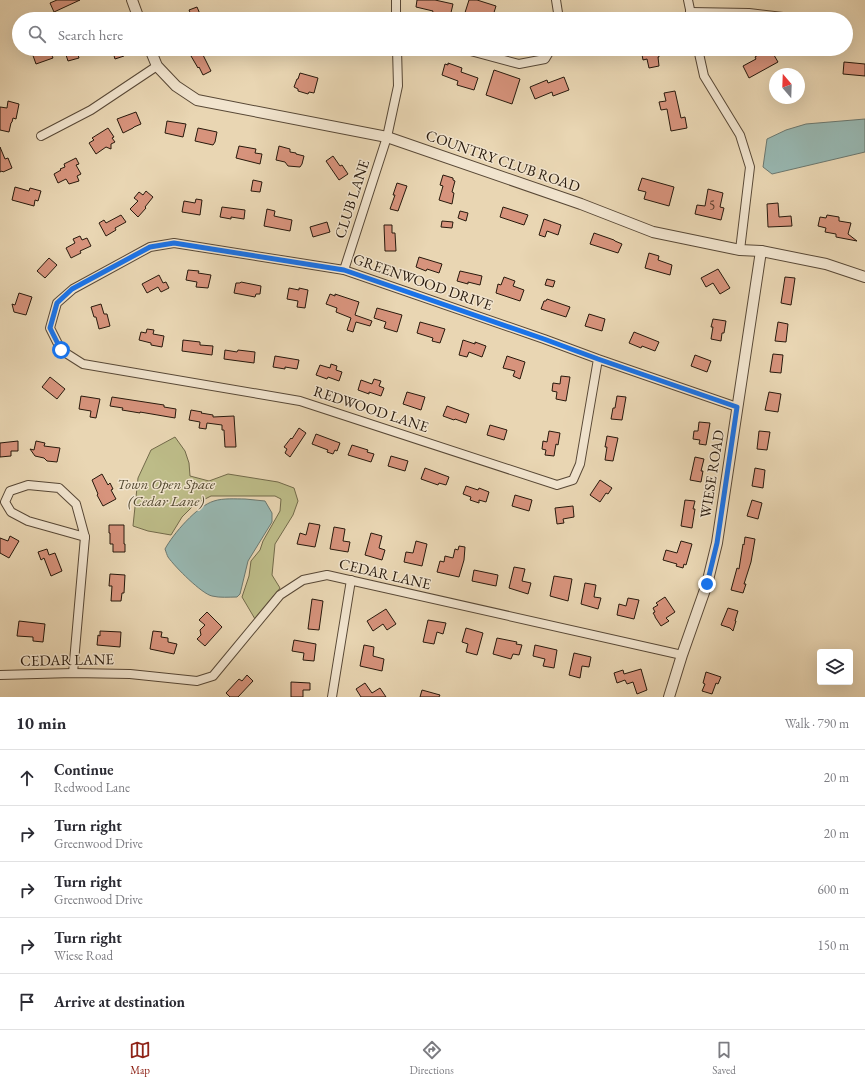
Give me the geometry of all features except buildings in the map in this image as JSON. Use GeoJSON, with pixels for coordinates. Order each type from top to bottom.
{"type":"FeatureCollection","features":[{"type":"Feature","properties":{"kind":"street"},"geometry":{"type":"LineString","coordinates":[[132,0],[136,12]]}},
{"type":"Feature","properties":{"kind":"street"},"geometry":{"type":"LineString","coordinates":[[396,0],[396,12]]}},
{"type":"Feature","properties":{"kind":"street"},"geometry":{"type":"LineString","coordinates":[[556,0],[558,12]]}},
{"type":"Feature","properties":{"kind":"street"},"geometry":{"type":"LineString","coordinates":[[688,0],[690,12]]}},
{"type":"Feature","properties":{"kind":"street","name":"COUNTRY CLUB ROAD"},"geometry":{"type":"LineString","coordinates":[[153,56],[157,66],[176,86],[197,100],[387,137],[581,204],[653,232],[740,250],[761,251],[826,264],[865,277]]}},
{"type":"Feature","properties":{"kind":"street","name":"CLUB LANE"},"geometry":{"type":"LineString","coordinates":[[344,270],[387,137],[398,86],[397,56]]}},
{"type":"Feature","properties":{"kind":"street"},"geometry":{"type":"LineString","coordinates":[[489,56],[519,64],[545,59],[547,56]]}},
{"type":"Feature","properties":{"kind":"street"},"geometry":{"type":"LineString","coordinates":[[700,56],[704,76],[740,135],[750,167],[740,250]]}},
{"type":"Feature","properties":{"kind":"street"},"geometry":{"type":"LineString","coordinates":[[41,136],[91,110],[157,66]]}},
{"type":"Feature","properties":{"kind":"street","name":"GREENWOOD DRIVE"},"geometry":{"type":"LineString","coordinates":[[50,328],[57,303],[72,289],[150,247],[174,243],[344,270],[737,407]]}},
{"type":"Feature","properties":{"kind":"street","name":"WIESE ROAD"},"geometry":{"type":"LineString","coordinates":[[669,697],[707,584],[717,543],[761,251]]}},
{"type":"Feature","properties":{"kind":"street","name":"REDWOOD LANE"},"geometry":{"type":"LineString","coordinates":[[50,328],[61,350],[83,364],[300,400],[557,485],[573,480],[580,464],[598,359]]}},
{"type":"Feature","properties":{"kind":"street"},"geometry":{"type":"LineString","coordinates":[[73,673],[85,537],[76,504],[59,488],[28,485],[10,491],[5,502],[11,512],[28,521],[85,537]]}},
{"type":"Feature","properties":{"kind":"street","name":"CEDAR LANE"},"geometry":{"type":"LineString","coordinates":[[0,675],[73,673],[130,674],[197,681],[213,676],[280,595],[303,580],[327,575],[682,655]]}},
{"type":"Feature","properties":{"kind":"street"},"geometry":{"type":"LineString","coordinates":[[332,697],[351,580]]}},
{"type":"Feature","properties":{"kind":"green space","name":"Town Open Space (Cedar Lane)"},"geometry":{"type":"Polygon","coordinates":[[[175,437],[185,451],[189,463],[190,476],[209,481],[228,474],[278,482],[294,488],[298,501],[293,515],[275,544],[272,575],[280,588],[255,619],[242,597],[249,576],[251,561],[260,550],[263,541],[280,511],[281,499],[275,496],[211,496],[195,504],[182,517],[171,535],[148,531],[133,526],[138,478],[151,450],[175,437]]]}},
{"type":"Feature","properties":{"kind":"water"},"geometry":{"type":"Polygon","coordinates":[[[865,119],[865,152],[772,174],[763,167],[767,139],[786,130],[806,124],[865,119]]]}},
{"type":"Feature","properties":{"kind":"water"},"geometry":{"type":"Polygon","coordinates":[[[221,499],[265,501],[272,513],[272,522],[248,561],[240,594],[237,597],[212,596],[202,590],[176,567],[168,557],[165,549],[186,521],[200,508],[221,499]]]}},
{"type":"Feature","properties":{"kind":"route"},"geometry":{"type":"LineString","coordinates":[[61,350],[50,328],[57,303],[72,289],[150,247],[174,243],[344,270],[737,407],[717,543],[707,584]]}}]}
